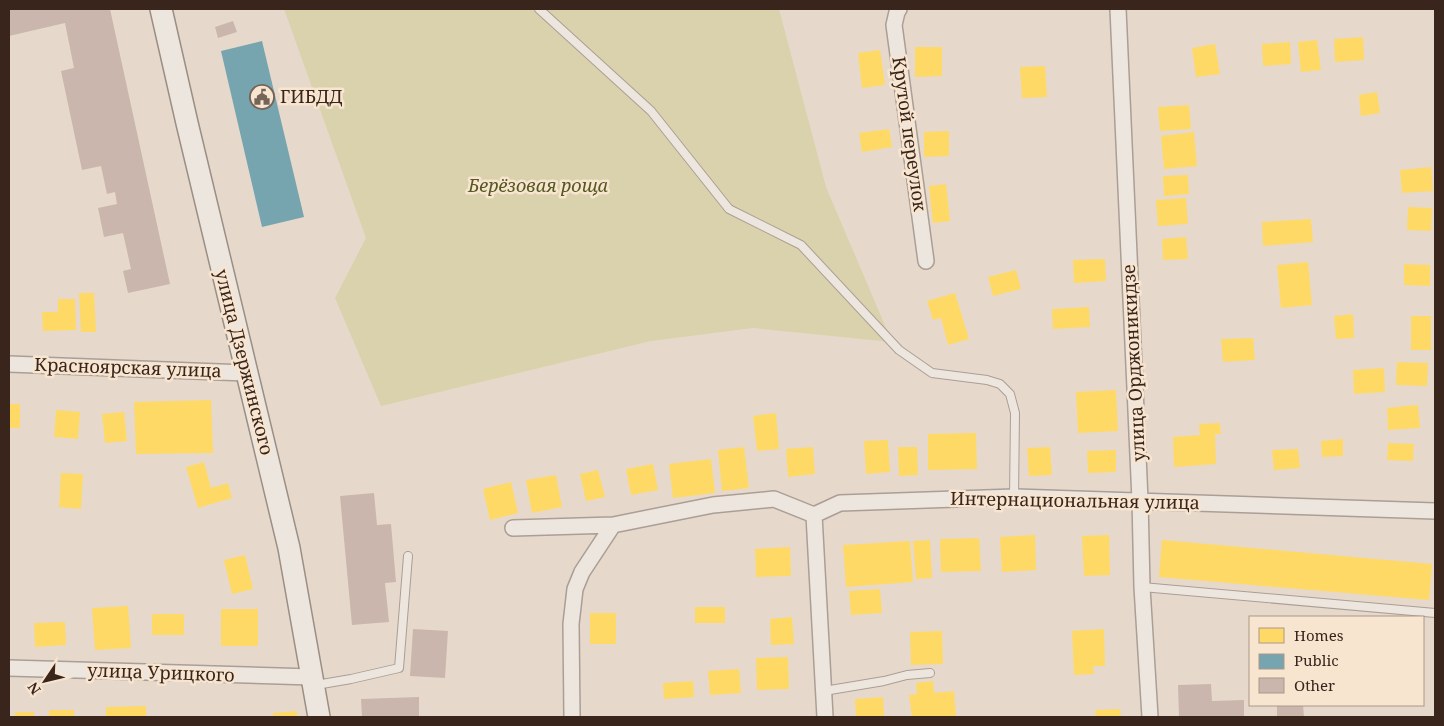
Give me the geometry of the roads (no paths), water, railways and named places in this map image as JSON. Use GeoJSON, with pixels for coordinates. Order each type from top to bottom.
{"type":"FeatureCollection","features":[{"type":"Feature","properties":{"kind":"main road","name":"улица Дзержинского"},"geometry":{"type":"LineString","coordinates":[[162,9],[187,123],[289,548],[320,717]]}},
{"type":"Feature","properties":{"kind":"street","name":"Крутой переулок"},"geometry":{"type":"LineString","coordinates":[[899,9],[894,25],[926,261]]}},
{"type":"Feature","properties":{"kind":"street","name":"улица Орджоникидзе"},"geometry":{"type":"LineString","coordinates":[[1118,9],[1140,500],[1142,587],[1150,717]]}},
{"type":"Feature","properties":{"kind":"street","name":"Красноярская улица"},"geometry":{"type":"LineString","coordinates":[[9,364],[246,373]]}},
{"type":"Feature","properties":{"kind":"street","name":"Интернациональная улица"},"geometry":{"type":"LineString","coordinates":[[814,514],[840,503],[1014,497],[1435,510]]}},
{"type":"Feature","properties":{"kind":"street"},"geometry":{"type":"LineString","coordinates":[[513,528],[613,525],[713,505],[774,499],[814,514],[825,717]]}},
{"type":"Feature","properties":{"kind":"street"},"geometry":{"type":"LineString","coordinates":[[572,717],[571,624],[575,589],[582,572],[613,525]]}},
{"type":"Feature","properties":{"kind":"street","name":"улица Урицкого"},"geometry":{"type":"LineString","coordinates":[[9,668],[313,681]]}},
{"type":"Feature","properties":{"kind":"lane"},"geometry":{"type":"LineString","coordinates":[[538,9],[651,111],[729,210],[801,245],[899,350],[932,373],[987,380],[1000,384],[1010,394],[1015,413],[1014,497]]}},
{"type":"Feature","properties":{"kind":"lane"},"geometry":{"type":"LineString","coordinates":[[313,681],[351,679],[399,668],[408,556]]}},
{"type":"Feature","properties":{"kind":"lane"},"geometry":{"type":"LineString","coordinates":[[1142,587],[1435,613]]}},
{"type":"Feature","properties":{"kind":"lane"},"geometry":{"type":"LineString","coordinates":[[824,691],[884,681],[906,675],[930,673]]}},
{"type":"Feature","properties":{"kind":"place","name":"ГИБДД"},"geometry":{"type":"Point","coordinates":[262,97]}},
{"type":"Feature","properties":{"kind":"park label","name":"Берёзовая роща"},"geometry":{"type":"Point","coordinates":[538,186]}}]}
